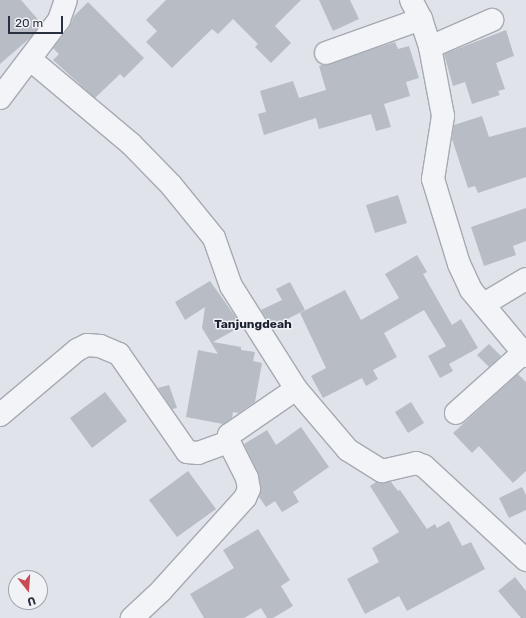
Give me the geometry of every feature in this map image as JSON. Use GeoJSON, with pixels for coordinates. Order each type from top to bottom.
{"type":"FeatureCollection","features":[{"type":"Feature","properties":{"kind":"street"},"geometry":{"type":"LineString","coordinates":[[0,98],[31,60],[59,20],[66,0]]}},
{"type":"Feature","properties":{"kind":"street"},"geometry":{"type":"LineString","coordinates":[[411,0],[421,19],[430,47],[443,116],[433,179],[459,264],[471,290],[525,355],[456,413]]}},
{"type":"Feature","properties":{"kind":"street"},"geometry":{"type":"LineString","coordinates":[[326,53],[421,19]]}},
{"type":"Feature","properties":{"kind":"street"},"geometry":{"type":"LineString","coordinates":[[430,47],[492,20]]}},
{"type":"Feature","properties":{"kind":"street"},"geometry":{"type":"LineString","coordinates":[[31,60],[131,144],[171,185],[214,238],[239,300],[296,389],[348,450],[382,471],[416,463],[424,466],[526,560]]}},
{"type":"Feature","properties":{"kind":"street"},"geometry":{"type":"LineString","coordinates":[[484,304],[526,279]]}},
{"type":"Feature","properties":{"kind":"street"},"geometry":{"type":"LineString","coordinates":[[0,415],[77,350],[87,345],[100,346],[119,354],[186,452],[198,453],[229,442]]}},
{"type":"Feature","properties":{"kind":"street"},"geometry":{"type":"LineString","coordinates":[[132,618],[161,591],[245,498],[249,489],[247,478],[229,442],[229,435],[237,427],[296,389]]}},
{"type":"Feature","properties":{"kind":"building"},"geometry":{"type":"Polygon","coordinates":[[[0,0],[21,0],[41,23],[31,37],[0,64],[0,0]]]}},
{"type":"Feature","properties":{"kind":"building"},"geometry":{"type":"Polygon","coordinates":[[[166,0],[301,0],[275,26],[291,43],[271,63],[255,47],[258,44],[233,19],[218,34],[212,29],[172,68],[146,42],[157,31],[146,20],[166,0]]]}},
{"type":"Feature","properties":{"kind":"building"},"geometry":{"type":"Polygon","coordinates":[[[319,0],[350,0],[359,19],[333,31],[319,0]]]}},
{"type":"Feature","properties":{"kind":"building"},"geometry":{"type":"Polygon","coordinates":[[[88,2],[144,58],[124,78],[120,74],[95,98],[53,60],[59,54],[53,48],[69,28],[74,16],[88,2]]]}},
{"type":"Feature","properties":{"kind":"building"},"geometry":{"type":"Polygon","coordinates":[[[506,30],[514,56],[496,63],[505,89],[498,91],[500,95],[472,104],[465,82],[453,86],[444,54],[506,30]]]}},
{"type":"Feature","properties":{"kind":"building"},"geometry":{"type":"Polygon","coordinates":[[[395,42],[398,49],[409,46],[419,78],[406,82],[410,96],[384,104],[391,127],[376,131],[371,114],[319,129],[316,118],[264,135],[258,114],[266,112],[260,91],[293,81],[299,98],[326,90],[319,66],[395,42]]]}},
{"type":"Feature","properties":{"kind":"building"},"geometry":{"type":"Polygon","coordinates":[[[482,116],[489,137],[526,127],[526,177],[478,193],[475,186],[468,188],[452,139],[454,125],[482,116]]]}},
{"type":"Feature","properties":{"kind":"building"},"geometry":{"type":"Polygon","coordinates":[[[398,195],[407,223],[375,233],[366,205],[398,195]]]}},
{"type":"Feature","properties":{"kind":"building"},"geometry":{"type":"Polygon","coordinates":[[[526,208],[526,241],[513,246],[516,255],[484,266],[471,227],[526,208]]]}},
{"type":"Feature","properties":{"kind":"building"},"geometry":{"type":"Polygon","coordinates":[[[417,255],[427,272],[423,274],[452,325],[461,319],[478,348],[449,364],[453,371],[440,378],[428,356],[446,346],[424,310],[384,333],[397,357],[373,370],[378,379],[366,386],[362,378],[323,398],[311,376],[326,368],[300,313],[345,290],[361,320],[399,298],[385,274],[417,255]]]}},
{"type":"Feature","properties":{"kind":"building"},"geometry":{"type":"Polygon","coordinates":[[[210,281],[242,326],[213,342],[241,347],[241,350],[255,352],[253,361],[262,363],[255,402],[239,413],[233,412],[232,418],[223,424],[186,417],[198,350],[218,354],[202,328],[205,307],[185,320],[175,302],[210,281]]]}},
{"type":"Feature","properties":{"kind":"building"},"geometry":{"type":"Polygon","coordinates":[[[290,282],[305,310],[272,327],[261,310],[282,300],[276,289],[290,282]]]}},
{"type":"Feature","properties":{"kind":"building"},"geometry":{"type":"Polygon","coordinates":[[[489,344],[501,356],[489,367],[477,355],[489,344]]]}},
{"type":"Feature","properties":{"kind":"building"},"geometry":{"type":"Polygon","coordinates":[[[518,374],[526,382],[526,471],[513,483],[479,446],[472,453],[453,433],[518,374]]]}},
{"type":"Feature","properties":{"kind":"building"},"geometry":{"type":"Polygon","coordinates":[[[169,385],[177,408],[172,409],[158,388],[169,385]]]}},
{"type":"Feature","properties":{"kind":"building"},"geometry":{"type":"Polygon","coordinates":[[[105,392],[127,421],[92,448],[70,418],[105,392]]]}},
{"type":"Feature","properties":{"kind":"building"},"geometry":{"type":"Polygon","coordinates":[[[411,402],[424,423],[408,433],[395,412],[411,402]]]}},
{"type":"Feature","properties":{"kind":"building"},"geometry":{"type":"Polygon","coordinates":[[[301,427],[329,467],[293,492],[299,502],[282,512],[275,501],[266,507],[259,497],[261,487],[258,473],[244,444],[267,430],[276,445],[301,427]]]}},
{"type":"Feature","properties":{"kind":"building"},"geometry":{"type":"Polygon","coordinates":[[[188,471],[216,509],[177,537],[149,500],[188,471]]]}},
{"type":"Feature","properties":{"kind":"building"},"geometry":{"type":"Polygon","coordinates":[[[376,482],[391,482],[398,491],[400,490],[427,529],[435,524],[437,528],[449,521],[462,546],[471,542],[485,569],[407,611],[399,596],[365,614],[347,579],[379,562],[372,548],[399,532],[370,486],[376,482]]]}},
{"type":"Feature","properties":{"kind":"building"},"geometry":{"type":"Polygon","coordinates":[[[522,487],[526,495],[526,510],[509,518],[499,498],[522,487]]]}},
{"type":"Feature","properties":{"kind":"building"},"geometry":{"type":"Polygon","coordinates":[[[258,529],[290,580],[281,586],[293,606],[273,618],[267,618],[261,608],[244,618],[204,618],[190,594],[234,568],[223,550],[258,529]]]}},
{"type":"Feature","properties":{"kind":"building"},"geometry":{"type":"Polygon","coordinates":[[[515,577],[526,591],[526,618],[521,618],[498,591],[515,577]]]}},
{"type":"Feature","properties":{"kind":"district","name":"Tanjungdeah"},"geometry":{"type":"Point","coordinates":[253,325]}}]}
